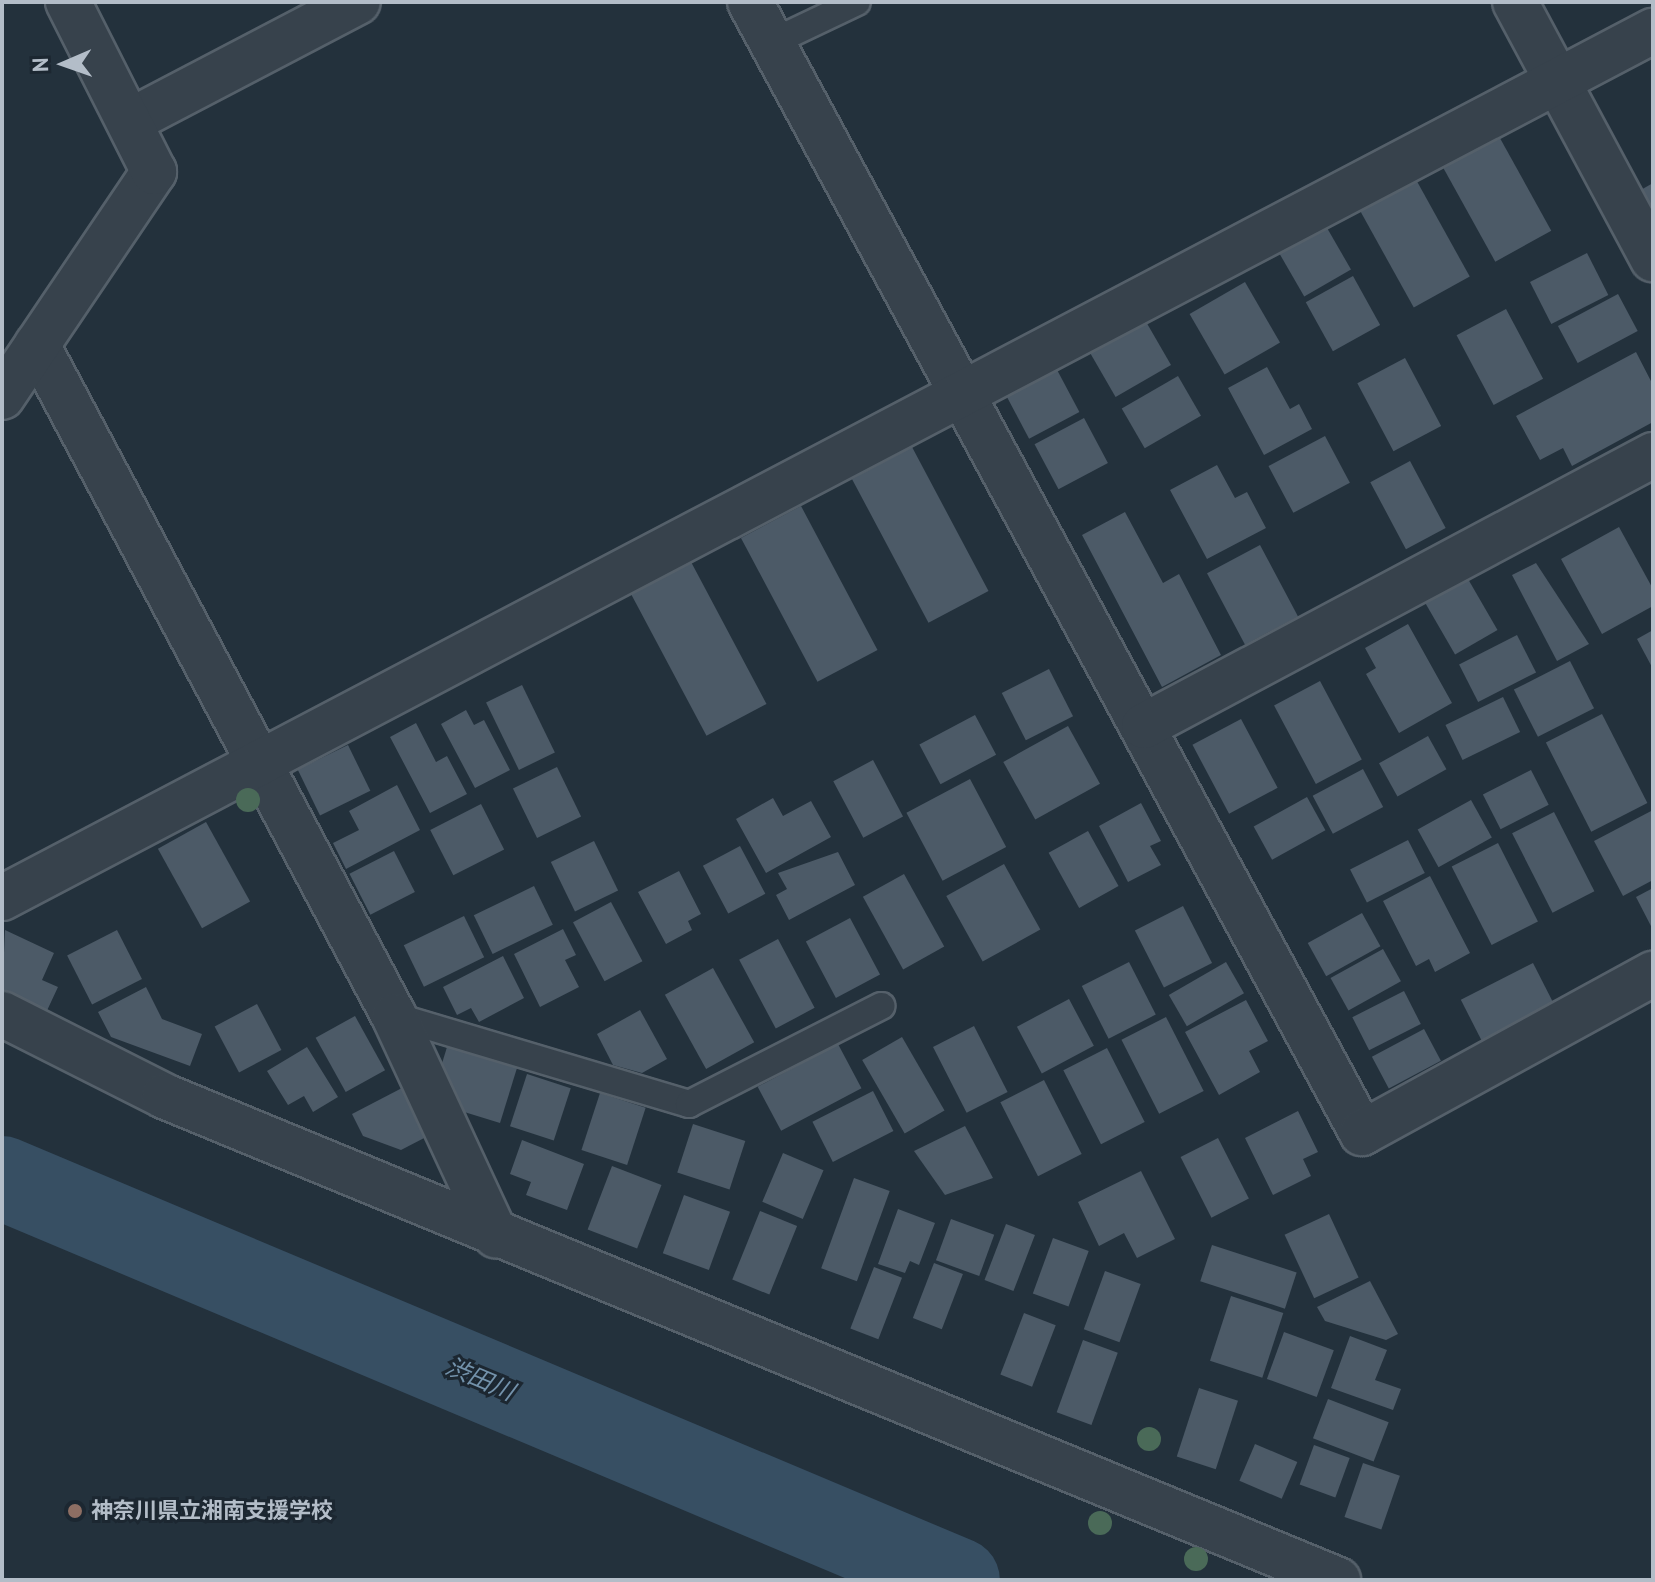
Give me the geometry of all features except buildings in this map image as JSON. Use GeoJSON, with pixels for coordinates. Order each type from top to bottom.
{"type":"FeatureCollection","features":[{"type":"Feature","properties":{"kind":"street"},"geometry":{"type":"LineString","coordinates":[[2,397],[154,172],[68,2]]}},
{"type":"Feature","properties":{"kind":"street"},"geometry":{"type":"LineString","coordinates":[[130,121],[358,2]]}},
{"type":"Feature","properties":{"kind":"street"},"geometry":{"type":"LineString","coordinates":[[750,2],[1362,1133],[1653,974]]}},
{"type":"Feature","properties":{"kind":"street"},"geometry":{"type":"LineString","coordinates":[[1515,2],[1653,259]]}},
{"type":"Feature","properties":{"kind":"street"},"geometry":{"type":"LineString","coordinates":[[2,898],[1653,31]]}},
{"type":"Feature","properties":{"kind":"street"},"geometry":{"type":"LineString","coordinates":[[37,345],[263,763],[394,1016],[496,1236]]}},
{"type":"Feature","properties":{"kind":"street"},"geometry":{"type":"LineString","coordinates":[[1144,726],[1653,455]]}},
{"type":"Feature","properties":{"kind":"street"},"geometry":{"type":"LineString","coordinates":[[2,1014],[164,1096],[496,1236],[1338,1580]]}},
{"type":"Feature","properties":{"kind":"lane"},"geometry":{"type":"LineString","coordinates":[[771,43],[857,2]]}},
{"type":"Feature","properties":{"kind":"lane"},"geometry":{"type":"LineString","coordinates":[[394,1016],[689,1104],[881,1006]]}},
{"type":"Feature","properties":{"kind":"waterway","name":"渋田川"},"geometry":{"type":"LineString","coordinates":[[2,1178],[958,1580]]}},
{"type":"Feature","properties":{"kind":"place","name":"神奈川県立湘南支援学校"},"geometry":{"type":"Point","coordinates":[75,1511]}}]}
